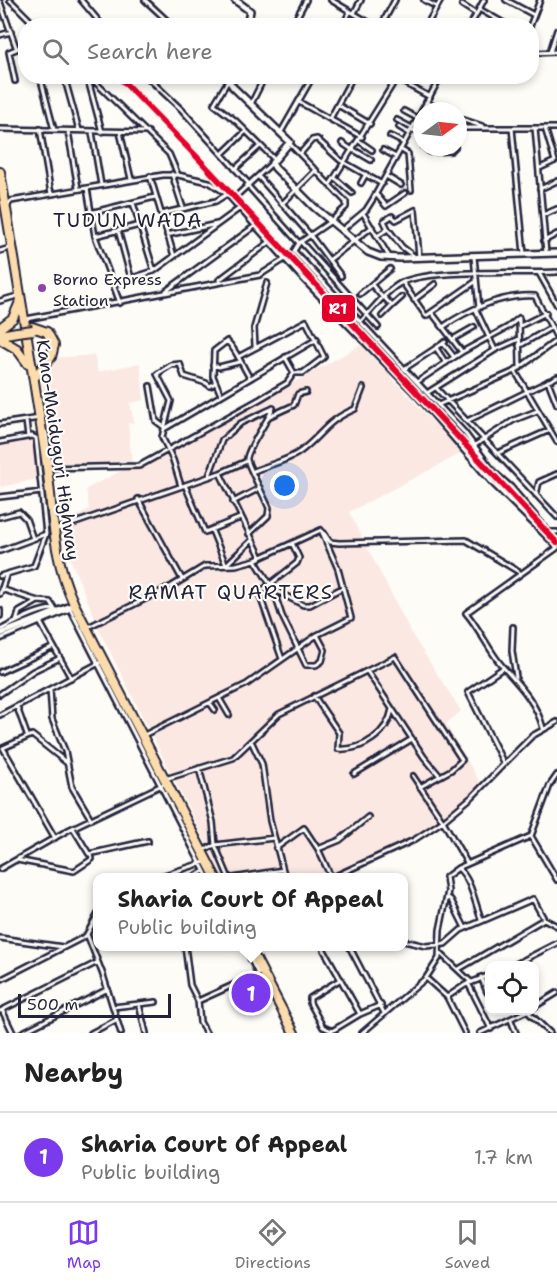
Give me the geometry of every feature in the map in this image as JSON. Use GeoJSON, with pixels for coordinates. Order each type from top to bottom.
{"type":"FeatureCollection","features":[{"type":"Feature","properties":{"kind":"highway","name":"Kano-Maiduguri Highway"},"geometry":{"type":"LineString","coordinates":[[0,172],[7,202],[29,362],[34,380],[54,556],[70,607],[213,873]]}},
{"type":"Feature","properties":{"kind":"highway","name":"Kano-Maiduguri Highway"},"geometry":{"type":"LineString","coordinates":[[0,187],[49,468],[49,532],[61,575],[142,736],[202,863],[211,873]]}},
{"type":"Feature","properties":{"kind":"highway"},"geometry":{"type":"LineString","coordinates":[[0,333],[13,318],[18,300]]}},
{"type":"Feature","properties":{"kind":"highway"},"geometry":{"type":"LineString","coordinates":[[0,333],[32,328],[47,332],[52,338],[54,348],[51,357],[38,370],[34,380]]}},
{"type":"Feature","properties":{"kind":"highway"},"geometry":{"type":"LineString","coordinates":[[0,333],[29,362],[38,363],[44,361],[52,349],[47,335],[32,328]]}},
{"type":"Feature","properties":{"kind":"highway"},"geometry":{"type":"LineString","coordinates":[[252,951],[260,973],[297,1033]]}},
{"type":"Feature","properties":{"kind":"highway"},"geometry":{"type":"LineString","coordinates":[[253,951],[297,1033]]}},
{"type":"Feature","properties":{"kind":"street"},"geometry":{"type":"LineString","coordinates":[[10,0],[28,18]]}},
{"type":"Feature","properties":{"kind":"street"},"geometry":{"type":"LineString","coordinates":[[81,0],[96,18]]}},
{"type":"Feature","properties":{"kind":"street"},"geometry":{"type":"LineString","coordinates":[[145,0],[164,18]]}},
{"type":"Feature","properties":{"kind":"street"},"geometry":{"type":"LineString","coordinates":[[235,0],[250,11],[249,18]]}},
{"type":"Feature","properties":{"kind":"street"},"geometry":{"type":"LineString","coordinates":[[296,18],[306,0]]}},
{"type":"Feature","properties":{"kind":"street"},"geometry":{"type":"LineString","coordinates":[[331,0],[362,18]]}},
{"type":"Feature","properties":{"kind":"street"},"geometry":{"type":"LineString","coordinates":[[341,5],[344,0]]}},
{"type":"Feature","properties":{"kind":"street"},"geometry":{"type":"LineString","coordinates":[[348,18],[361,0]]}},
{"type":"Feature","properties":{"kind":"street"},"geometry":{"type":"LineString","coordinates":[[385,18],[395,0]]}},
{"type":"Feature","properties":{"kind":"street"},"geometry":{"type":"LineString","coordinates":[[424,0],[436,7]]}},
{"type":"Feature","properties":{"kind":"street"},"geometry":{"type":"LineString","coordinates":[[430,18],[441,0]]}},
{"type":"Feature","properties":{"kind":"street"},"geometry":{"type":"LineString","coordinates":[[474,18],[484,0]]}},
{"type":"Feature","properties":{"kind":"street"},"geometry":{"type":"LineString","coordinates":[[506,0],[534,15]]}},
{"type":"Feature","properties":{"kind":"street"},"geometry":{"type":"LineString","coordinates":[[533,18],[540,0]]}},
{"type":"Feature","properties":{"kind":"street"},"geometry":{"type":"LineString","coordinates":[[0,2],[16,47],[9,52],[15,81]]}},
{"type":"Feature","properties":{"kind":"street"},"geometry":{"type":"LineString","coordinates":[[462,5],[476,14]]}},
{"type":"Feature","properties":{"kind":"street"},"geometry":{"type":"LineString","coordinates":[[479,9],[495,18]]}},
{"type":"Feature","properties":{"kind":"street"},"geometry":{"type":"LineString","coordinates":[[550,52],[557,30]]}},
{"type":"Feature","properties":{"kind":"street"},"geometry":{"type":"LineString","coordinates":[[0,35],[11,32]]}},
{"type":"Feature","properties":{"kind":"street"},"geometry":{"type":"LineString","coordinates":[[539,53],[557,52]]}},
{"type":"Feature","properties":{"kind":"street"},"geometry":{"type":"LineString","coordinates":[[43,84],[55,130]]}},
{"type":"Feature","properties":{"kind":"street"},"geometry":{"type":"LineString","coordinates":[[66,84],[79,130]]}},
{"type":"Feature","properties":{"kind":"street"},"geometry":{"type":"LineString","coordinates":[[90,84],[102,132]]}},
{"type":"Feature","properties":{"kind":"street"},"geometry":{"type":"LineString","coordinates":[[97,84],[169,154],[178,175]]}},
{"type":"Feature","properties":{"kind":"street"},"geometry":{"type":"LineString","coordinates":[[154,84],[182,110],[378,327]]}},
{"type":"Feature","properties":{"kind":"street"},"geometry":{"type":"LineString","coordinates":[[223,84],[214,105],[246,131],[296,191],[368,252],[390,258],[557,253]]}},
{"type":"Feature","properties":{"kind":"street"},"geometry":{"type":"LineString","coordinates":[[232,84],[331,183],[347,205],[331,221],[300,243],[294,251],[362,320],[475,445],[494,472],[511,487],[549,532],[557,532]]}},
{"type":"Feature","properties":{"kind":"street"},"geometry":{"type":"LineString","coordinates":[[251,104],[262,84]]}},
{"type":"Feature","properties":{"kind":"street"},"geometry":{"type":"LineString","coordinates":[[280,133],[309,84]]}},
{"type":"Feature","properties":{"kind":"street"},"geometry":{"type":"LineString","coordinates":[[330,119],[349,84]]}},
{"type":"Feature","properties":{"kind":"street"},"geometry":{"type":"LineString","coordinates":[[331,183],[394,84]]}},
{"type":"Feature","properties":{"kind":"street"},"geometry":{"type":"LineString","coordinates":[[408,84],[429,97]]}},
{"type":"Feature","properties":{"kind":"street"},"geometry":{"type":"LineString","coordinates":[[426,102],[437,84]]}},
{"type":"Feature","properties":{"kind":"street"},"geometry":{"type":"LineString","coordinates":[[299,102],[361,139],[372,150]]}},
{"type":"Feature","properties":{"kind":"street"},"geometry":{"type":"LineString","coordinates":[[338,105],[370,124]]}},
{"type":"Feature","properties":{"kind":"street"},"geometry":{"type":"LineString","coordinates":[[404,111],[413,116]]}},
{"type":"Feature","properties":{"kind":"street"},"geometry":{"type":"LineString","coordinates":[[398,120],[410,131]]}},
{"type":"Feature","properties":{"kind":"street"},"geometry":{"type":"LineString","coordinates":[[467,121],[484,127]]}},
{"type":"Feature","properties":{"kind":"street"},"geometry":{"type":"LineString","coordinates":[[342,230],[363,213],[376,194],[413,125]]}},
{"type":"Feature","properties":{"kind":"street"},"geometry":{"type":"LineString","coordinates":[[399,127],[410,131]]}},
{"type":"Feature","properties":{"kind":"street"},"geometry":{"type":"LineString","coordinates":[[467,128],[557,128]]}},
{"type":"Feature","properties":{"kind":"street"},"geometry":{"type":"LineString","coordinates":[[512,128],[524,255]]}},
{"type":"Feature","properties":{"kind":"street"},"geometry":{"type":"LineString","coordinates":[[535,128],[546,253]]}},
{"type":"Feature","properties":{"kind":"street"},"geometry":{"type":"LineString","coordinates":[[539,169],[555,161],[545,128]]}},
{"type":"Feature","properties":{"kind":"street"},"geometry":{"type":"LineString","coordinates":[[0,129],[148,132]]}},
{"type":"Feature","properties":{"kind":"street"},"geometry":{"type":"LineString","coordinates":[[40,129],[51,194]]}},
{"type":"Feature","properties":{"kind":"street"},"geometry":{"type":"LineString","coordinates":[[68,131],[78,189]]}},
{"type":"Feature","properties":{"kind":"street"},"geometry":{"type":"LineString","coordinates":[[222,154],[246,131]]}},
{"type":"Feature","properties":{"kind":"street"},"geometry":{"type":"LineString","coordinates":[[92,132],[102,185]]}},
{"type":"Feature","properties":{"kind":"street"},"geometry":{"type":"LineString","coordinates":[[120,132],[131,179]]}},
{"type":"Feature","properties":{"kind":"street"},"geometry":{"type":"LineString","coordinates":[[390,136],[404,143]]}},
{"type":"Feature","properties":{"kind":"street"},"geometry":{"type":"LineString","coordinates":[[300,154],[312,140],[317,139],[345,163],[382,184]]}},
{"type":"Feature","properties":{"kind":"street"},"geometry":{"type":"LineString","coordinates":[[342,143],[371,160]]}},
{"type":"Feature","properties":{"kind":"street"},"geometry":{"type":"LineString","coordinates":[[233,199],[290,144]]}},
{"type":"Feature","properties":{"kind":"street"},"geometry":{"type":"LineString","coordinates":[[235,169],[260,146]]}},
{"type":"Feature","properties":{"kind":"street"},"geometry":{"type":"LineString","coordinates":[[400,149],[408,154],[411,190]]}},
{"type":"Feature","properties":{"kind":"street"},"geometry":{"type":"LineString","coordinates":[[383,150],[396,157]]}},
{"type":"Feature","properties":{"kind":"street"},"geometry":{"type":"LineString","coordinates":[[282,204],[316,170]]}},
{"type":"Feature","properties":{"kind":"street"},"geometry":{"type":"LineString","coordinates":[[7,202],[131,179],[172,174],[216,184],[233,199],[285,259],[417,396],[493,484],[557,548],[466,613],[503,668],[516,679],[533,702],[543,728]]}},
{"type":"Feature","properties":{"kind":"street"},"geometry":{"type":"LineString","coordinates":[[172,174],[183,208]]}},
{"type":"Feature","properties":{"kind":"street"},"geometry":{"type":"LineString","coordinates":[[361,183],[366,174]]}},
{"type":"Feature","properties":{"kind":"street"},"geometry":{"type":"LineString","coordinates":[[150,176],[174,256]]}},
{"type":"Feature","properties":{"kind":"street"},"geometry":{"type":"LineString","coordinates":[[258,176],[310,235],[341,276]]}},
{"type":"Feature","properties":{"kind":"street"},"geometry":{"type":"LineString","coordinates":[[386,176],[401,185]]}},
{"type":"Feature","properties":{"kind":"street"},"geometry":{"type":"LineString","coordinates":[[335,178],[352,192]]}},
{"type":"Feature","properties":{"kind":"street"},"geometry":{"type":"LineString","coordinates":[[540,189],[557,182]]}},
{"type":"Feature","properties":{"kind":"street"},"geometry":{"type":"LineString","coordinates":[[87,188],[95,236],[120,303]]}},
{"type":"Feature","properties":{"kind":"street"},"geometry":{"type":"LineString","coordinates":[[376,194],[386,206],[405,193]]}},
{"type":"Feature","properties":{"kind":"street"},"geometry":{"type":"LineString","coordinates":[[161,214],[216,201],[227,194]]}},
{"type":"Feature","properties":{"kind":"street"},"geometry":{"type":"LineString","coordinates":[[90,213],[155,197]]}},
{"type":"Feature","properties":{"kind":"street"},"geometry":{"type":"LineString","coordinates":[[133,203],[154,271]]}},
{"type":"Feature","properties":{"kind":"street"},"geometry":{"type":"LineString","coordinates":[[113,284],[154,271],[240,208]]}},
{"type":"Feature","properties":{"kind":"street"},"geometry":{"type":"LineString","coordinates":[[543,215],[557,208]]}},
{"type":"Feature","properties":{"kind":"street"},"geometry":{"type":"LineString","coordinates":[[415,210],[418,258],[402,247],[384,221],[392,216],[396,220],[415,210]]}},
{"type":"Feature","properties":{"kind":"street"},"geometry":{"type":"LineString","coordinates":[[363,213],[390,258]]}},
{"type":"Feature","properties":{"kind":"street"},"geometry":{"type":"LineString","coordinates":[[167,235],[219,223]]}},
{"type":"Feature","properties":{"kind":"street"},"geometry":{"type":"LineString","coordinates":[[95,236],[140,224]]}},
{"type":"Feature","properties":{"kind":"street"},"geometry":{"type":"LineString","coordinates":[[165,292],[256,226]]}},
{"type":"Feature","properties":{"kind":"street"},"geometry":{"type":"LineString","coordinates":[[329,260],[372,227]]}},
{"type":"Feature","properties":{"kind":"street"},"geometry":{"type":"LineString","coordinates":[[377,236],[388,229]]}},
{"type":"Feature","properties":{"kind":"street"},"geometry":{"type":"LineString","coordinates":[[118,230],[131,278]]}},
{"type":"Feature","properties":{"kind":"street"},"geometry":{"type":"LineString","coordinates":[[544,241],[557,234]]}},
{"type":"Feature","properties":{"kind":"street"},"geometry":{"type":"LineString","coordinates":[[217,281],[270,241]]}},
{"type":"Feature","properties":{"kind":"street"},"geometry":{"type":"LineString","coordinates":[[0,251],[10,248]]}},
{"type":"Feature","properties":{"kind":"street"},"geometry":{"type":"LineString","coordinates":[[474,257],[477,309],[495,350]]}},
{"type":"Feature","properties":{"kind":"street"},"geometry":{"type":"LineString","coordinates":[[24,319],[120,303],[217,281],[266,273],[285,259]]}},
{"type":"Feature","properties":{"kind":"street"},"geometry":{"type":"LineString","coordinates":[[360,294],[390,269]]}},
{"type":"Feature","properties":{"kind":"street"},"geometry":{"type":"LineString","coordinates":[[362,320],[403,282],[417,278],[557,272]]}},
{"type":"Feature","properties":{"kind":"street"},"geometry":{"type":"LineString","coordinates":[[539,273],[557,305]]}},
{"type":"Feature","properties":{"kind":"street"},"geometry":{"type":"LineString","coordinates":[[403,282],[426,316],[475,282]]}},
{"type":"Feature","properties":{"kind":"street"},"geometry":{"type":"LineString","coordinates":[[255,346],[254,328],[267,284]]}},
{"type":"Feature","properties":{"kind":"street"},"geometry":{"type":"LineString","coordinates":[[414,300],[435,284]]}},
{"type":"Feature","properties":{"kind":"street"},"geometry":{"type":"LineString","coordinates":[[372,285],[392,306]]}},
{"type":"Feature","properties":{"kind":"street"},"geometry":{"type":"LineString","coordinates":[[438,405],[515,371],[557,339],[546,313],[535,296],[509,296],[477,309],[443,327]]}},
{"type":"Feature","properties":{"kind":"street"},"geometry":{"type":"LineString","coordinates":[[381,316],[402,297]]}},
{"type":"Feature","properties":{"kind":"street"},"geometry":{"type":"LineString","coordinates":[[0,301],[18,300]]}},
{"type":"Feature","properties":{"kind":"street"},"geometry":{"type":"LineString","coordinates":[[432,313],[462,352]]}},
{"type":"Feature","properties":{"kind":"street"},"geometry":{"type":"LineString","coordinates":[[520,326],[546,313]]}},
{"type":"Feature","properties":{"kind":"street"},"geometry":{"type":"LineString","coordinates":[[416,382],[462,352],[508,327],[519,318],[520,368]]}},
{"type":"Feature","properties":{"kind":"street"},"geometry":{"type":"LineString","coordinates":[[238,357],[306,321],[324,359],[303,373],[294,373]]}},
{"type":"Feature","properties":{"kind":"street"},"geometry":{"type":"LineString","coordinates":[[453,339],[474,327]]}},
{"type":"Feature","properties":{"kind":"street"},"geometry":{"type":"LineString","coordinates":[[519,346],[552,327]]}},
{"type":"Feature","properties":{"kind":"street"},"geometry":{"type":"LineString","coordinates":[[164,428],[316,339]]}},
{"type":"Feature","properties":{"kind":"street"},"geometry":{"type":"LineString","coordinates":[[427,393],[495,350],[519,339]]}},
{"type":"Feature","properties":{"kind":"street"},"geometry":{"type":"LineString","coordinates":[[221,394],[215,383],[213,365],[215,350],[225,342],[233,348],[250,378]]}},
{"type":"Feature","properties":{"kind":"street"},"geometry":{"type":"LineString","coordinates":[[404,369],[444,343],[454,357]]}},
{"type":"Feature","properties":{"kind":"street"},"geometry":{"type":"LineString","coordinates":[[436,348],[446,363]]}},
{"type":"Feature","properties":{"kind":"street"},"geometry":{"type":"LineString","coordinates":[[285,357],[294,373]]}},
{"type":"Feature","properties":{"kind":"street"},"geometry":{"type":"LineString","coordinates":[[213,365],[219,367],[239,362]]}},
{"type":"Feature","properties":{"kind":"street"},"geometry":{"type":"LineString","coordinates":[[215,383],[210,387],[207,383],[184,375],[180,364],[161,370],[157,374],[171,401],[162,437],[205,532],[240,518]]}},
{"type":"Feature","properties":{"kind":"street"},"geometry":{"type":"LineString","coordinates":[[515,371],[557,442]]}},
{"type":"Feature","properties":{"kind":"street"},"geometry":{"type":"LineString","coordinates":[[49,468],[130,467],[169,450],[287,383],[294,373]]}},
{"type":"Feature","properties":{"kind":"street"},"geometry":{"type":"LineString","coordinates":[[467,421],[557,377]]}},
{"type":"Feature","properties":{"kind":"street"},"geometry":{"type":"LineString","coordinates":[[548,381],[557,404]]}},
{"type":"Feature","properties":{"kind":"street"},"geometry":{"type":"LineString","coordinates":[[150,386],[156,421],[164,428]]}},
{"type":"Feature","properties":{"kind":"street"},"geometry":{"type":"LineString","coordinates":[[254,471],[300,452],[323,432],[328,423],[344,412],[355,409],[363,388]]}},
{"type":"Feature","properties":{"kind":"street"},"geometry":{"type":"LineString","coordinates":[[436,388],[557,517]]}},
{"type":"Feature","properties":{"kind":"street"},"geometry":{"type":"LineString","coordinates":[[270,416],[294,405],[298,394],[306,392]]}},
{"type":"Feature","properties":{"kind":"street"},"geometry":{"type":"LineString","coordinates":[[209,476],[222,440],[242,423],[273,408],[248,452],[247,461],[254,471],[270,508],[268,516],[249,534]]}},
{"type":"Feature","properties":{"kind":"street"},"geometry":{"type":"LineString","coordinates":[[475,445],[514,420],[537,411]]}},
{"type":"Feature","properties":{"kind":"street"},"geometry":{"type":"LineString","coordinates":[[0,424],[39,418]]}},
{"type":"Feature","properties":{"kind":"street"},"geometry":{"type":"LineString","coordinates":[[26,421],[28,437]]}},
{"type":"Feature","properties":{"kind":"street"},"geometry":{"type":"LineString","coordinates":[[498,453],[550,430]]}},
{"type":"Feature","properties":{"kind":"street"},"geometry":{"type":"LineString","coordinates":[[0,442],[28,437],[36,438],[49,532],[34,566],[0,576]]}},
{"type":"Feature","properties":{"kind":"street"},"geometry":{"type":"LineString","coordinates":[[0,551],[138,500],[220,473],[247,461]]}},
{"type":"Feature","properties":{"kind":"street"},"geometry":{"type":"LineString","coordinates":[[220,473],[261,557]]}},
{"type":"Feature","properties":{"kind":"street"},"geometry":{"type":"LineString","coordinates":[[536,495],[539,482],[557,474]]}},
{"type":"Feature","properties":{"kind":"street"},"geometry":{"type":"LineString","coordinates":[[233,502],[260,488]]}},
{"type":"Feature","properties":{"kind":"street"},"geometry":{"type":"LineString","coordinates":[[0,497],[42,492]]}},
{"type":"Feature","properties":{"kind":"street"},"geometry":{"type":"LineString","coordinates":[[138,500],[182,579]]}},
{"type":"Feature","properties":{"kind":"street"},"geometry":{"type":"LineString","coordinates":[[551,510],[557,505]]}},
{"type":"Feature","properties":{"kind":"street"},"geometry":{"type":"LineString","coordinates":[[0,517],[19,512],[26,519],[33,539]]}},
{"type":"Feature","properties":{"kind":"street"},"geometry":{"type":"LineString","coordinates":[[321,530],[330,542],[339,543],[466,540],[520,573]]}},
{"type":"Feature","properties":{"kind":"street"},"geometry":{"type":"LineString","coordinates":[[86,627],[205,566],[255,560],[321,530]]}},
{"type":"Feature","properties":{"kind":"street"},"geometry":{"type":"LineString","coordinates":[[142,736],[256,679],[298,651],[301,646],[317,635],[351,618],[321,530]]}},
{"type":"Feature","properties":{"kind":"street"},"geometry":{"type":"LineString","coordinates":[[212,531],[226,565]]}},
{"type":"Feature","properties":{"kind":"street"},"geometry":{"type":"LineString","coordinates":[[226,565],[252,540]]}},
{"type":"Feature","properties":{"kind":"street"},"geometry":{"type":"LineString","coordinates":[[282,660],[277,650],[268,614],[258,595],[268,584],[297,562],[299,558],[292,543]]}},
{"type":"Feature","properties":{"kind":"street"},"geometry":{"type":"LineString","coordinates":[[255,560],[273,590],[304,663],[320,664],[325,650],[317,635]]}},
{"type":"Feature","properties":{"kind":"street"},"geometry":{"type":"LineString","coordinates":[[8,574],[1,591],[38,601],[51,602],[56,609]]}},
{"type":"Feature","properties":{"kind":"street"},"geometry":{"type":"LineString","coordinates":[[273,590],[308,605],[342,587]]}},
{"type":"Feature","properties":{"kind":"street"},"geometry":{"type":"LineString","coordinates":[[16,622],[19,612],[38,601]]}},
{"type":"Feature","properties":{"kind":"street"},"geometry":{"type":"LineString","coordinates":[[0,634],[16,622],[56,609],[70,607]]}},
{"type":"Feature","properties":{"kind":"street"},"geometry":{"type":"LineString","coordinates":[[0,634],[40,622],[70,607]]}},
{"type":"Feature","properties":{"kind":"street"},"geometry":{"type":"LineString","coordinates":[[0,634],[56,609]]}},
{"type":"Feature","properties":{"kind":"street"},"geometry":{"type":"LineString","coordinates":[[0,610],[0,616]]}},
{"type":"Feature","properties":{"kind":"street"},"geometry":{"type":"LineString","coordinates":[[40,622],[71,678]]}},
{"type":"Feature","properties":{"kind":"street"},"geometry":{"type":"LineString","coordinates":[[513,627],[512,651],[516,679]]}},
{"type":"Feature","properties":{"kind":"street"},"geometry":{"type":"LineString","coordinates":[[0,672],[54,647]]}},
{"type":"Feature","properties":{"kind":"street"},"geometry":{"type":"LineString","coordinates":[[0,869],[73,828],[163,783],[199,768],[233,758],[252,743],[279,714],[395,657],[461,757],[459,764],[420,787]]}},
{"type":"Feature","properties":{"kind":"street"},"geometry":{"type":"LineString","coordinates":[[0,694],[33,671],[60,658]]}},
{"type":"Feature","properties":{"kind":"street"},"geometry":{"type":"LineString","coordinates":[[0,715],[99,663]]}},
{"type":"Feature","properties":{"kind":"street"},"geometry":{"type":"LineString","coordinates":[[503,668],[468,692],[504,764]]}},
{"type":"Feature","properties":{"kind":"street"},"geometry":{"type":"LineString","coordinates":[[367,671],[412,740],[440,776]]}},
{"type":"Feature","properties":{"kind":"street"},"geometry":{"type":"LineString","coordinates":[[50,689],[52,719],[65,751],[72,787],[91,819]]}},
{"type":"Feature","properties":{"kind":"street"},"geometry":{"type":"LineString","coordinates":[[314,696],[337,729],[338,749],[360,744],[382,733],[390,720],[392,709]]}},
{"type":"Feature","properties":{"kind":"street"},"geometry":{"type":"LineString","coordinates":[[219,698],[229,715]]}},
{"type":"Feature","properties":{"kind":"street"},"geometry":{"type":"LineString","coordinates":[[210,703],[215,710]]}},
{"type":"Feature","properties":{"kind":"street"},"geometry":{"type":"LineString","coordinates":[[17,707],[27,735]]}},
{"type":"Feature","properties":{"kind":"street"},"geometry":{"type":"LineString","coordinates":[[341,873],[414,840],[443,820],[473,796],[528,739],[543,728],[557,722]]}},
{"type":"Feature","properties":{"kind":"street"},"geometry":{"type":"LineString","coordinates":[[55,838],[2,749],[27,735],[38,737],[67,764]]}},
{"type":"Feature","properties":{"kind":"street"},"geometry":{"type":"LineString","coordinates":[[354,774],[412,740]]}},
{"type":"Feature","properties":{"kind":"street"},"geometry":{"type":"LineString","coordinates":[[252,743],[262,764],[264,793],[284,873]]}},
{"type":"Feature","properties":{"kind":"street"},"geometry":{"type":"LineString","coordinates":[[199,768],[213,822],[215,845],[229,873]]}},
{"type":"Feature","properties":{"kind":"street"},"geometry":{"type":"LineString","coordinates":[[362,1033],[426,978],[440,953],[440,930],[447,897],[446,877],[467,863],[531,836],[550,785],[557,775]]}},
{"type":"Feature","properties":{"kind":"street"},"geometry":{"type":"LineString","coordinates":[[413,776],[443,820],[467,863]]}},
{"type":"Feature","properties":{"kind":"street"},"geometry":{"type":"LineString","coordinates":[[318,849],[340,840],[368,817]]}},
{"type":"Feature","properties":{"kind":"street"},"geometry":{"type":"LineString","coordinates":[[73,828],[86,851],[91,854],[148,840]]}},
{"type":"Feature","properties":{"kind":"street"},"geometry":{"type":"LineString","coordinates":[[276,848],[304,828],[330,873]]}},
{"type":"Feature","properties":{"kind":"street"},"geometry":{"type":"LineString","coordinates":[[531,836],[557,880]]}},
{"type":"Feature","properties":{"kind":"street"},"geometry":{"type":"LineString","coordinates":[[202,851],[215,845],[274,838]]}},
{"type":"Feature","properties":{"kind":"street"},"geometry":{"type":"LineString","coordinates":[[16,860],[51,869],[74,871],[92,859],[91,854]]}},
{"type":"Feature","properties":{"kind":"street"},"geometry":{"type":"LineString","coordinates":[[171,873],[202,863],[204,871],[201,873]]}},
{"type":"Feature","properties":{"kind":"street"},"geometry":{"type":"LineString","coordinates":[[458,868],[470,884],[474,905],[482,921]]}},
{"type":"Feature","properties":{"kind":"street"},"geometry":{"type":"LineString","coordinates":[[264,873],[283,870]]}},
{"type":"Feature","properties":{"kind":"street"},"geometry":{"type":"LineString","coordinates":[[447,897],[451,900],[465,928]]}},
{"type":"Feature","properties":{"kind":"street"},"geometry":{"type":"LineString","coordinates":[[408,942],[440,946],[465,928],[533,899],[544,919],[557,926]]}},
{"type":"Feature","properties":{"kind":"street"},"geometry":{"type":"LineString","coordinates":[[459,969],[544,919]]}},
{"type":"Feature","properties":{"kind":"street"},"geometry":{"type":"LineString","coordinates":[[0,980],[87,934],[93,923]]}},
{"type":"Feature","properties":{"kind":"street"},"geometry":{"type":"LineString","coordinates":[[87,934],[93,949]]}},
{"type":"Feature","properties":{"kind":"street"},"geometry":{"type":"LineString","coordinates":[[0,938],[63,947]]}},
{"type":"Feature","properties":{"kind":"street"},"geometry":{"type":"LineString","coordinates":[[522,961],[557,943]]}},
{"type":"Feature","properties":{"kind":"street"},"geometry":{"type":"LineString","coordinates":[[94,951],[121,1033]]}},
{"type":"Feature","properties":{"kind":"street"},"geometry":{"type":"LineString","coordinates":[[186,951],[189,985],[198,1002],[200,1022],[206,1033]]}},
{"type":"Feature","properties":{"kind":"street"},"geometry":{"type":"LineString","coordinates":[[198,1002],[260,973],[247,951]]}},
{"type":"Feature","properties":{"kind":"street"},"geometry":{"type":"LineString","coordinates":[[325,951],[360,1014]]}},
{"type":"Feature","properties":{"kind":"street"},"geometry":{"type":"LineString","coordinates":[[352,951],[384,1013]]}},
{"type":"Feature","properties":{"kind":"street"},"geometry":{"type":"LineString","coordinates":[[440,953],[459,969],[470,983],[491,1029]]}},
{"type":"Feature","properties":{"kind":"street"},"geometry":{"type":"LineString","coordinates":[[13,1033],[1,1010],[98,962]]}},
{"type":"Feature","properties":{"kind":"street"},"geometry":{"type":"LineString","coordinates":[[447,997],[485,976]]}},
{"type":"Feature","properties":{"kind":"street"},"geometry":{"type":"LineString","coordinates":[[481,977],[485,987]]}},
{"type":"Feature","properties":{"kind":"street"},"geometry":{"type":"LineString","coordinates":[[426,978],[447,997],[465,1033]]}},
{"type":"Feature","properties":{"kind":"street"},"geometry":{"type":"LineString","coordinates":[[341,979],[310,998],[323,1027],[332,1031],[360,1014],[381,1005]]}},
{"type":"Feature","properties":{"kind":"street"},"geometry":{"type":"LineString","coordinates":[[21,1033],[108,989]]}},
{"type":"Feature","properties":{"kind":"street"},"geometry":{"type":"LineString","coordinates":[[539,1004],[557,993]]}},
{"type":"Feature","properties":{"kind":"street"},"geometry":{"type":"LineString","coordinates":[[113,1006],[156,1002]]}},
{"type":"Feature","properties":{"kind":"street"},"geometry":{"type":"LineString","coordinates":[[139,1004],[146,1033]]}},
{"type":"Feature","properties":{"kind":"street"},"geometry":{"type":"LineString","coordinates":[[480,1033],[521,1015]]}},
{"type":"Feature","properties":{"kind":"street"},"geometry":{"type":"LineString","coordinates":[[533,1015],[550,1033]]}},
{"type":"Feature","properties":{"kind":"street"},"geometry":{"type":"LineString","coordinates":[[91,1033],[116,1020]]}},
{"type":"Feature","properties":{"kind":"street"},"geometry":{"type":"LineString","coordinates":[[511,1020],[516,1033]]}},
{"type":"Feature","properties":{"kind":"shaded area"},"geometry":{"type":"Polygon","coordinates":[[[361,345],[462,453],[349,512],[413,636],[461,711],[446,724],[482,786],[447,817],[414,839],[336,873],[221,873],[103,638],[58,529],[89,509],[86,489],[123,470],[152,461],[361,345]]]}},
{"type":"Feature","properties":{"kind":"shaded area"},"geometry":{"type":"Polygon","coordinates":[[[94,355],[98,372],[140,363],[144,400],[130,403],[134,423],[128,423],[132,465],[54,466],[38,359],[94,355]]]}},
{"type":"Feature","properties":{"kind":"shaded area"},"geometry":{"type":"Polygon","coordinates":[[[35,438],[38,479],[0,487],[0,443],[35,438]]]}},
{"type":"Feature","properties":{"kind":"transit line","name":"R1"},"geometry":{"type":"LineString","coordinates":[[126,84],[196,156],[557,543]]}},
{"type":"Feature","properties":{"kind":"place","name":"Borno Express Station"},"geometry":{"type":"Point","coordinates":[42,288]}},
{"type":"Feature","properties":{"kind":"place","name":"Sharia Court Of Appeal"},"geometry":{"type":"Point","coordinates":[251,993]}},
{"type":"Feature","properties":{"kind":"district","name":"TUDUN WADA"},"geometry":{"type":"Point","coordinates":[128,220]}},
{"type":"Feature","properties":{"kind":"district","name":"RAMAT QUARTERS"},"geometry":{"type":"Point","coordinates":[231,592]}}]}
